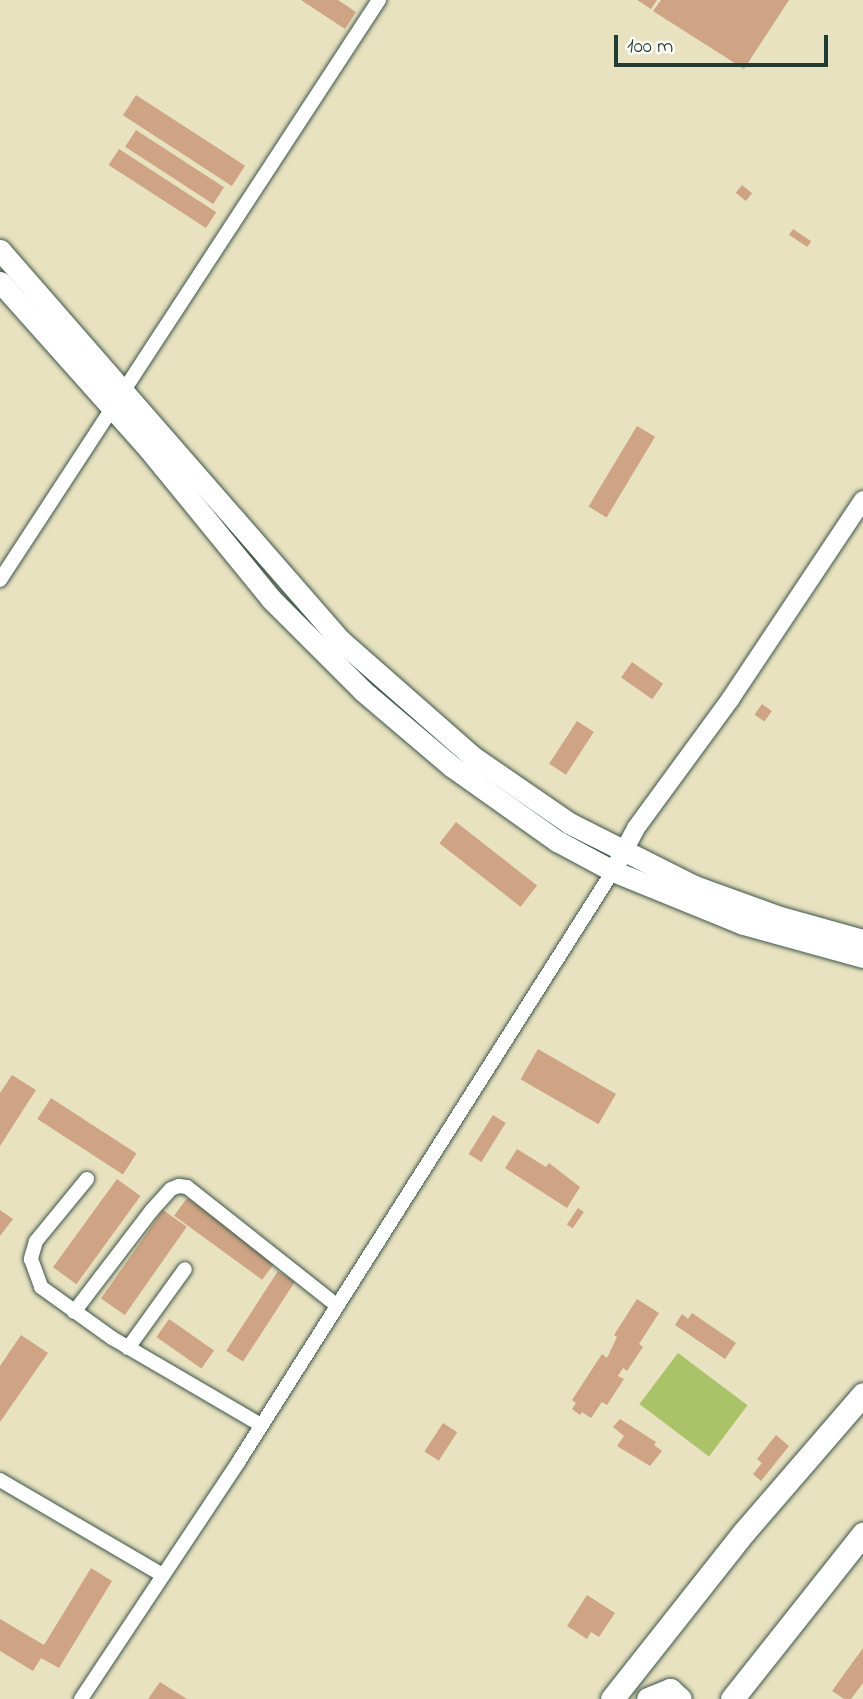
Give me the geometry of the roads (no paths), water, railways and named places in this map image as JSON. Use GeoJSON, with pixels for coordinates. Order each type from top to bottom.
{"type":"FeatureCollection","features":[{"type":"Feature","properties":{"kind":"highway"},"geometry":{"type":"LineString","coordinates":[[612,1699],[744,1532],[863,1394]]}},
{"type":"Feature","properties":{"kind":"highway"},"geometry":{"type":"LineString","coordinates":[[732,1699],[863,1534]]}},
{"type":"Feature","properties":{"kind":"highway"},"geometry":{"type":"LineString","coordinates":[[648,1699],[670,1690],[680,1699]]}},
{"type":"Feature","properties":{"kind":"main road"},"geometry":{"type":"LineString","coordinates":[[0,250],[271,599],[363,691],[415,737],[511,810],[613,871],[743,924],[863,957]]}},
{"type":"Feature","properties":{"kind":"main road"},"geometry":{"type":"LineString","coordinates":[[0,282],[118,401],[379,679],[510,784],[623,852],[739,904],[863,940]]}},
{"type":"Feature","properties":{"kind":"street"},"geometry":{"type":"LineString","coordinates":[[0,580],[379,0]]}},
{"type":"Feature","properties":{"kind":"street"},"geometry":{"type":"LineString","coordinates":[[81,1699],[261,1426],[335,1304],[623,852],[863,500]]}},
{"type":"Feature","properties":{"kind":"street"},"geometry":{"type":"LineString","coordinates":[[87,1179],[36,1241],[31,1259],[41,1287],[128,1348],[261,1426]]}},
{"type":"Feature","properties":{"kind":"street"},"geometry":{"type":"LineString","coordinates":[[74,1312],[152,1210],[171,1189],[179,1186],[187,1186],[335,1304]]}},
{"type":"Feature","properties":{"kind":"street"},"geometry":{"type":"LineString","coordinates":[[128,1348],[185,1269]]}},
{"type":"Feature","properties":{"kind":"street"},"geometry":{"type":"LineString","coordinates":[[0,1480],[162,1574]]}}]}
